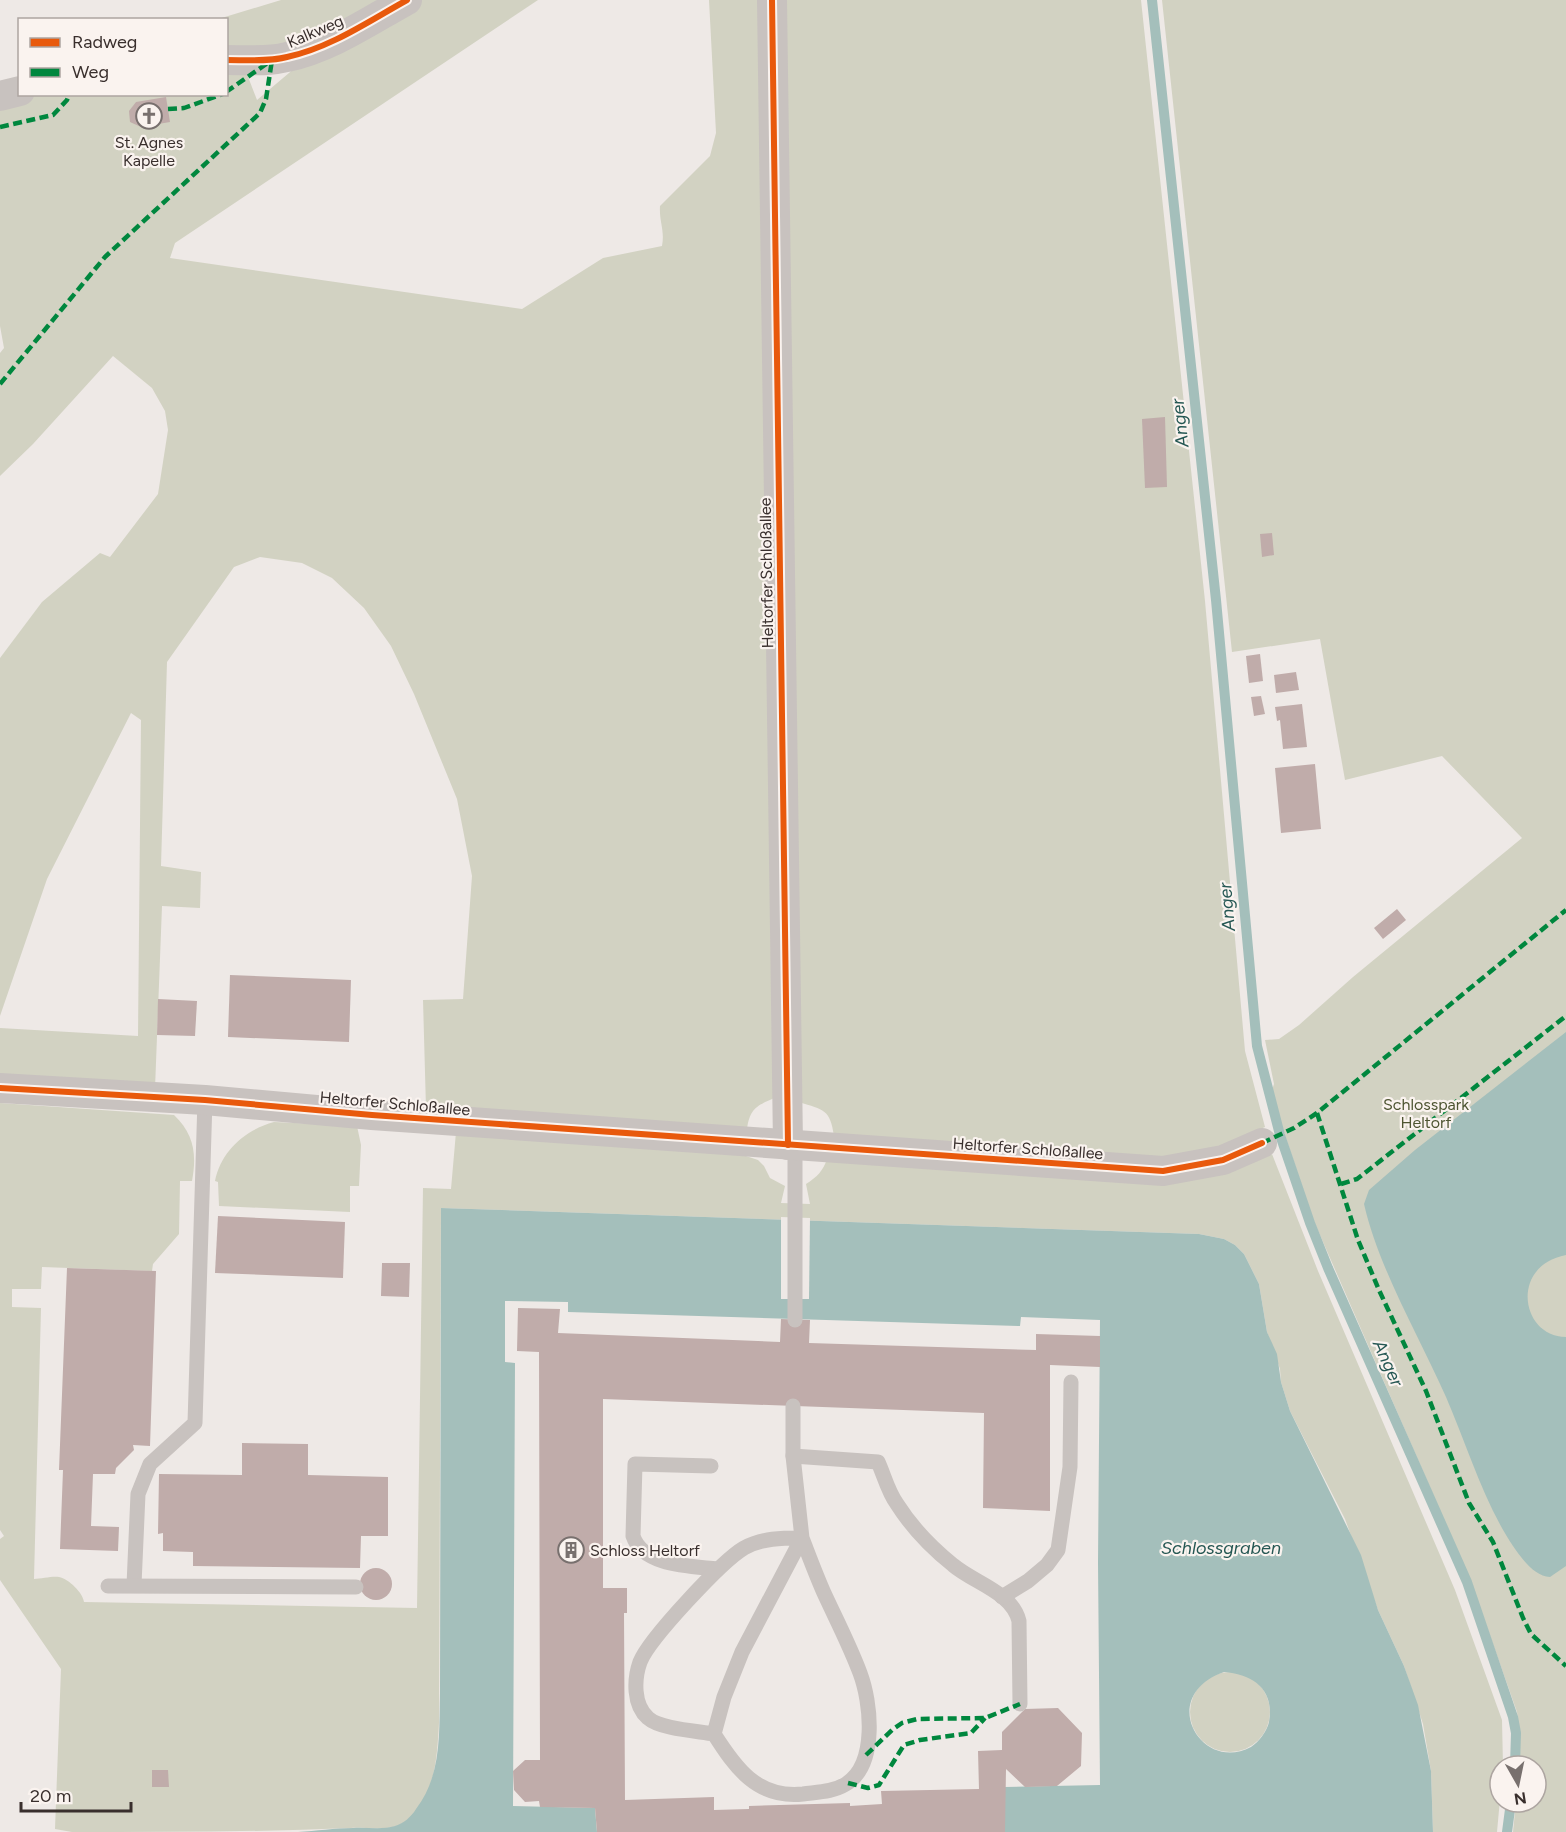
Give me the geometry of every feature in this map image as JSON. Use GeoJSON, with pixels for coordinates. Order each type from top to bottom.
{"type":"FeatureCollection","features":[{"type":"Feature","properties":{"kind":"street","name":"Kalkweg"},"geometry":{"type":"LineString","coordinates":[[228,60],[272,60],[308,51],[329,43],[407,0]]}},
{"type":"Feature","properties":{"kind":"street","name":"Heltorfer Schloßallee"},"geometry":{"type":"LineString","coordinates":[[772,0],[791,1145]]}},
{"type":"Feature","properties":{"kind":"street"},"geometry":{"type":"LineString","coordinates":[[0,96],[18,92]]}},
{"type":"Feature","properties":{"kind":"street","name":"Heltorfer Schloßallee"},"geometry":{"type":"LineString","coordinates":[[0,1088],[205,1100],[372,1115],[1163,1171],[1223,1160],[1262,1143]]}},
{"type":"Feature","properties":{"kind":"lane"},"geometry":{"type":"LineString","coordinates":[[135,1585],[138,1494],[150,1464],[195,1423],[205,1100]]}},
{"type":"Feature","properties":{"kind":"lane"},"geometry":{"type":"LineString","coordinates":[[791,1145],[795,1204],[795,1320]]}},
{"type":"Feature","properties":{"kind":"lane"},"geometry":{"type":"LineString","coordinates":[[1002,1597],[1028,1581],[1047,1565],[1058,1550],[1070,1467],[1071,1382]]}},
{"type":"Feature","properties":{"kind":"lane"},"geometry":{"type":"LineString","coordinates":[[793,1406],[793,1456],[802,1538],[860,1674],[867,1702],[869,1731],[866,1755],[859,1771],[848,1783],[831,1791],[798,1794],[769,1790],[747,1778],[714,1734],[659,1724],[648,1719],[641,1710],[637,1698],[636,1681],[640,1662],[652,1643],[717,1569],[744,1548],[768,1539],[802,1538]]}},
{"type":"Feature","properties":{"kind":"lane"},"geometry":{"type":"LineString","coordinates":[[793,1456],[878,1462],[896,1503],[919,1532],[954,1566],[1002,1597],[1016,1611],[1020,1704]]}},
{"type":"Feature","properties":{"kind":"lane"},"geometry":{"type":"LineString","coordinates":[[711,1466],[635,1464],[633,1536],[636,1546],[656,1558],[684,1566],[717,1569]]}},
{"type":"Feature","properties":{"kind":"lane"},"geometry":{"type":"LineString","coordinates":[[714,1734],[724,1697],[742,1652],[802,1538]]}},
{"type":"Feature","properties":{"kind":"lane"},"geometry":{"type":"LineString","coordinates":[[108,1586],[356,1587]]}},
{"type":"Feature","properties":{"kind":"green space"},"geometry":{"type":"Polygon","coordinates":[[[281,0],[389,0],[302,44],[228,51],[228,18],[222,18],[281,0]]]}},
{"type":"Feature","properties":{"kind":"green space"},"geometry":{"type":"Polygon","coordinates":[[[421,0],[538,0],[175,243],[170,258],[522,309],[603,258],[662,246],[660,206],[710,156],[716,133],[709,0],[764,0],[777,1097],[753,1111],[747,1129],[426,1108],[423,1000],[463,999],[472,876],[457,799],[414,694],[391,646],[364,608],[332,578],[302,563],[260,557],[234,567],[167,662],[161,866],[201,872],[200,908],[162,906],[155,1089],[0,1080],[0,1028],[138,1036],[141,720],[131,713],[47,879],[0,1016],[0,658],[42,602],[100,553],[110,557],[158,494],[168,430],[165,411],[152,388],[113,356],[33,444],[0,476],[0,353],[4,348],[0,326],[0,102],[20,96],[228,96],[228,69],[245,69],[257,100],[302,62],[421,0]]]}},
{"type":"Feature","properties":{"kind":"green space"},"geometry":{"type":"Polygon","coordinates":[[[779,0],[1141,0],[1205,601],[1245,1051],[1265,1127],[1188,1161],[834,1136],[828,1115],[820,1109],[799,1102],[779,0]]]}},
{"type":"Feature","properties":{"kind":"green space","name":"Schlosspark Heltorf"},"geometry":{"type":"Polygon","coordinates":[[[1162,0],[1566,0],[1566,1832],[1513,1832],[1515,1814],[1548,1814],[1548,1754],[1520,1754],[1517,1712],[1470,1579],[1313,1219],[1271,1093],[1274,1084],[1265,1040],[1279,1039],[1299,1025],[1353,977],[1522,838],[1442,756],[1345,780],[1320,639],[1232,652],[1162,0]]]}},
{"type":"Feature","properties":{"kind":"green space"},"geometry":{"type":"Polygon","coordinates":[[[0,1103],[174,1115],[190,1137],[194,1153],[192,1181],[180,1181],[179,1234],[153,1264],[152,1271],[42,1267],[41,1289],[12,1289],[12,1307],[41,1308],[34,1579],[63,1578],[78,1591],[84,1602],[417,1608],[423,1188],[451,1189],[456,1132],[737,1153],[758,1160],[770,1178],[785,1186],[781,1203],[810,1204],[806,1184],[819,1173],[827,1159],[1266,1157],[1272,1154],[1318,1271],[1455,1590],[1502,1720],[1503,1754],[1488,1754],[1488,1814],[1499,1814],[1497,1832],[1433,1832],[1431,1771],[1423,1724],[1404,1666],[1378,1610],[1345,1519],[1290,1411],[1281,1382],[1280,1369],[1267,1332],[1259,1284],[1244,1254],[1224,1239],[1199,1234],[441,1208],[439,1723],[437,1750],[433,1777],[423,1802],[405,1822],[393,1827],[142,1832],[72,1832],[55,1829],[61,1669],[0,1580],[0,1539],[4,1536],[0,1530],[0,1103]]]}},
{"type":"Feature","properties":{"kind":"green space"},"geometry":{"type":"Polygon","coordinates":[[[274,1122],[357,1126],[361,1145],[359,1186],[350,1186],[350,1212],[219,1206],[218,1182],[215,1181],[223,1160],[244,1136],[274,1122]]]}},
{"type":"Feature","properties":{"kind":"green space"},"geometry":{"type":"Polygon","coordinates":[[[1230,1672],[1245,1675],[1258,1684],[1267,1697],[1270,1712],[1267,1727],[1258,1740],[1245,1749],[1230,1752],[1215,1749],[1202,1740],[1193,1727],[1190,1712],[1193,1697],[1202,1684],[1215,1675],[1230,1672]]]}},
{"type":"Feature","properties":{"kind":"water"},"geometry":{"type":"Polygon","coordinates":[[[1566,1032],[1566,1255],[1548,1262],[1536,1272],[1529,1286],[1528,1300],[1531,1314],[1539,1326],[1551,1334],[1566,1337],[1566,1566],[1550,1577],[1539,1574],[1524,1561],[1494,1512],[1446,1397],[1389,1278],[1364,1204],[1369,1190],[1415,1150],[1566,1032]]]}},
{"type":"Feature","properties":{"kind":"water","name":"Schlossgraben"},"geometry":{"type":"Polygon","coordinates":[[[441,1208],[1199,1234],[1224,1239],[1235,1245],[1244,1254],[1259,1284],[1267,1332],[1277,1354],[1281,1382],[1290,1411],[1361,1555],[1378,1610],[1404,1666],[1418,1705],[1431,1771],[1433,1832],[1005,1832],[1005,1787],[1100,1785],[1098,1563],[1100,1320],[1021,1317],[1020,1326],[568,1312],[568,1302],[505,1301],[505,1362],[515,1363],[513,1806],[595,1808],[597,1832],[298,1832],[390,1827],[410,1817],[424,1796],[435,1768],[439,1738],[441,1208]],[[1224,1672],[1204,1683],[1192,1698],[1189,1713],[1193,1729],[1203,1741],[1216,1750],[1233,1753],[1251,1747],[1260,1739],[1268,1725],[1270,1711],[1269,1701],[1260,1686],[1253,1680],[1235,1673],[1224,1672]]]}},
{"type":"Feature","properties":{"kind":"pier"},"geometry":{"type":"Polygon","coordinates":[[[781,1217],[810,1218],[809,1299],[781,1299],[781,1217]]]}},
{"type":"Feature","properties":{"kind":"building","name":"St. Agnes Kapelle"},"geometry":{"type":"Polygon","coordinates":[[[166,97],[170,122],[141,127],[130,122],[129,111],[136,102],[166,97]]]}},
{"type":"Feature","properties":{"kind":"building"},"geometry":{"type":"Polygon","coordinates":[[[1165,417],[1167,487],[1145,488],[1142,419],[1165,417]]]}},
{"type":"Feature","properties":{"kind":"building"},"geometry":{"type":"Polygon","coordinates":[[[1272,533],[1274,555],[1262,557],[1260,534],[1272,533]]]}},
{"type":"Feature","properties":{"kind":"building"},"geometry":{"type":"Polygon","coordinates":[[[1260,654],[1263,681],[1249,683],[1246,656],[1260,654]]]}},
{"type":"Feature","properties":{"kind":"building"},"geometry":{"type":"Polygon","coordinates":[[[1296,672],[1299,690],[1276,693],[1274,675],[1296,672]]]}},
{"type":"Feature","properties":{"kind":"building"},"geometry":{"type":"Polygon","coordinates":[[[1261,696],[1265,714],[1254,716],[1251,697],[1261,696]]]}},
{"type":"Feature","properties":{"kind":"building"},"geometry":{"type":"Polygon","coordinates":[[[1302,704],[1307,747],[1283,749],[1280,720],[1277,721],[1275,707],[1302,704]]]}},
{"type":"Feature","properties":{"kind":"building"},"geometry":{"type":"Polygon","coordinates":[[[1315,764],[1321,829],[1281,833],[1275,768],[1315,764]]]}},
{"type":"Feature","properties":{"kind":"building"},"geometry":{"type":"Polygon","coordinates":[[[1397,909],[1406,920],[1383,939],[1374,928],[1397,909]]]}},
{"type":"Feature","properties":{"kind":"building"},"geometry":{"type":"Polygon","coordinates":[[[230,975],[351,980],[349,1042],[228,1037],[230,975]]]}},
{"type":"Feature","properties":{"kind":"building"},"geometry":{"type":"Polygon","coordinates":[[[158,999],[197,1001],[195,1036],[157,1035],[158,999]]]}},
{"type":"Feature","properties":{"kind":"building"},"geometry":{"type":"Polygon","coordinates":[[[218,1216],[345,1222],[343,1278],[215,1273],[218,1216]]]}},
{"type":"Feature","properties":{"kind":"building"},"geometry":{"type":"Polygon","coordinates":[[[382,1263],[410,1263],[409,1297],[381,1296],[382,1263]]]}},
{"type":"Feature","properties":{"kind":"building"},"geometry":{"type":"Polygon","coordinates":[[[67,1268],[156,1271],[150,1446],[133,1445],[134,1450],[116,1468],[115,1474],[93,1474],[91,1526],[119,1527],[118,1551],[60,1549],[63,1470],[59,1470],[67,1268]]]}},
{"type":"Feature","properties":{"kind":"building","name":"Schloss Heltorf"},"geometry":{"type":"Polygon","coordinates":[[[518,1308],[560,1309],[558,1333],[780,1342],[781,1319],[810,1320],[809,1343],[1036,1350],[1036,1334],[1100,1336],[1100,1367],[1050,1365],[1050,1511],[983,1508],[984,1413],[603,1399],[603,1588],[627,1588],[627,1613],[624,1613],[625,1800],[714,1797],[714,1810],[749,1809],[749,1806],[850,1803],[850,1806],[882,1804],[881,1791],[979,1789],[978,1751],[1002,1750],[1002,1732],[1025,1709],[1058,1708],[1082,1733],[1081,1766],[1057,1786],[1025,1787],[1006,1769],[1005,1832],[597,1832],[595,1808],[540,1807],[539,1801],[525,1802],[514,1790],[513,1771],[525,1760],[540,1760],[539,1352],[517,1351],[518,1308]]]}},
{"type":"Feature","properties":{"kind":"building"},"geometry":{"type":"Polygon","coordinates":[[[242,1443],[308,1444],[308,1475],[388,1477],[388,1536],[361,1536],[360,1568],[193,1566],[193,1552],[163,1551],[163,1533],[158,1534],[159,1474],[242,1475],[242,1443]]]}},
{"type":"Feature","properties":{"kind":"building"},"geometry":{"type":"Polygon","coordinates":[[[376,1568],[387,1573],[392,1584],[387,1595],[376,1600],[365,1595],[360,1584],[365,1573],[376,1568]]]}},
{"type":"Feature","properties":{"kind":"building"},"geometry":{"type":"Polygon","coordinates":[[[152,1770],[168,1770],[169,1787],[152,1787],[152,1770]]]}},
{"type":"Feature","properties":{"kind":"waterway","name":"Anger"},"geometry":{"type":"LineString","coordinates":[[1152,0],[1216,600],[1257,1046],[1280,1135],[1310,1223],[1467,1582],[1513,1717],[1516,1733],[1515,1754]]}},
{"type":"Feature","properties":{"kind":"waterway","name":"Anger"},"geometry":{"type":"LineString","coordinates":[[1507,1832],[1509,1814]]}},
{"type":"Feature","properties":{"kind":"marked path"},"geometry":{"type":"LineString","coordinates":[[0,384],[105,257],[260,113],[266,99],[272,60]]}},
{"type":"Feature","properties":{"kind":"marked path"},"geometry":{"type":"LineString","coordinates":[[228,91],[269,62]]}},
{"type":"Feature","properties":{"kind":"marked path"},"geometry":{"type":"LineString","coordinates":[[0,127],[53,115],[68,96]]}},
{"type":"Feature","properties":{"kind":"marked path"},"geometry":{"type":"LineString","coordinates":[[168,109],[184,108],[217,96]]}},
{"type":"Feature","properties":{"kind":"marked path"},"geometry":{"type":"LineString","coordinates":[[1262,1143],[1294,1128],[1317,1113],[1566,910]]}},
{"type":"Feature","properties":{"kind":"marked path"},"geometry":{"type":"LineString","coordinates":[[1341,1184],[1357,1179],[1566,1016]]}},
{"type":"Feature","properties":{"kind":"marked path"},"geometry":{"type":"LineString","coordinates":[[1317,1113],[1358,1240],[1426,1391],[1469,1503],[1493,1542],[1531,1634],[1566,1666]]}},
{"type":"Feature","properties":{"kind":"marked path"},"geometry":{"type":"LineString","coordinates":[[866,1755],[902,1723],[917,1719],[985,1718],[1020,1704]]}},
{"type":"Feature","properties":{"kind":"marked path"},"geometry":{"type":"LineString","coordinates":[[848,1783],[868,1788],[879,1785],[904,1745],[920,1740],[971,1733],[985,1718]]}},
{"type":"Feature","properties":{"kind":"cycle path"},"geometry":{"type":"LineString","coordinates":[[228,60],[272,60],[303,53],[349,33],[407,0]]}},
{"type":"Feature","properties":{"kind":"cycle path"},"geometry":{"type":"LineString","coordinates":[[772,0],[788,1145]]}},
{"type":"Feature","properties":{"kind":"cycle path"},"geometry":{"type":"LineString","coordinates":[[0,1088],[205,1100],[372,1115],[1163,1171],[1223,1160],[1262,1143]]}},
{"type":"Feature","properties":{"kind":"place","name":"St. Agnes Kapelle"},"geometry":{"type":"Point","coordinates":[149,116]}},
{"type":"Feature","properties":{"kind":"place","name":"Schloss Heltorf"},"geometry":{"type":"Point","coordinates":[571,1550]}}]}
